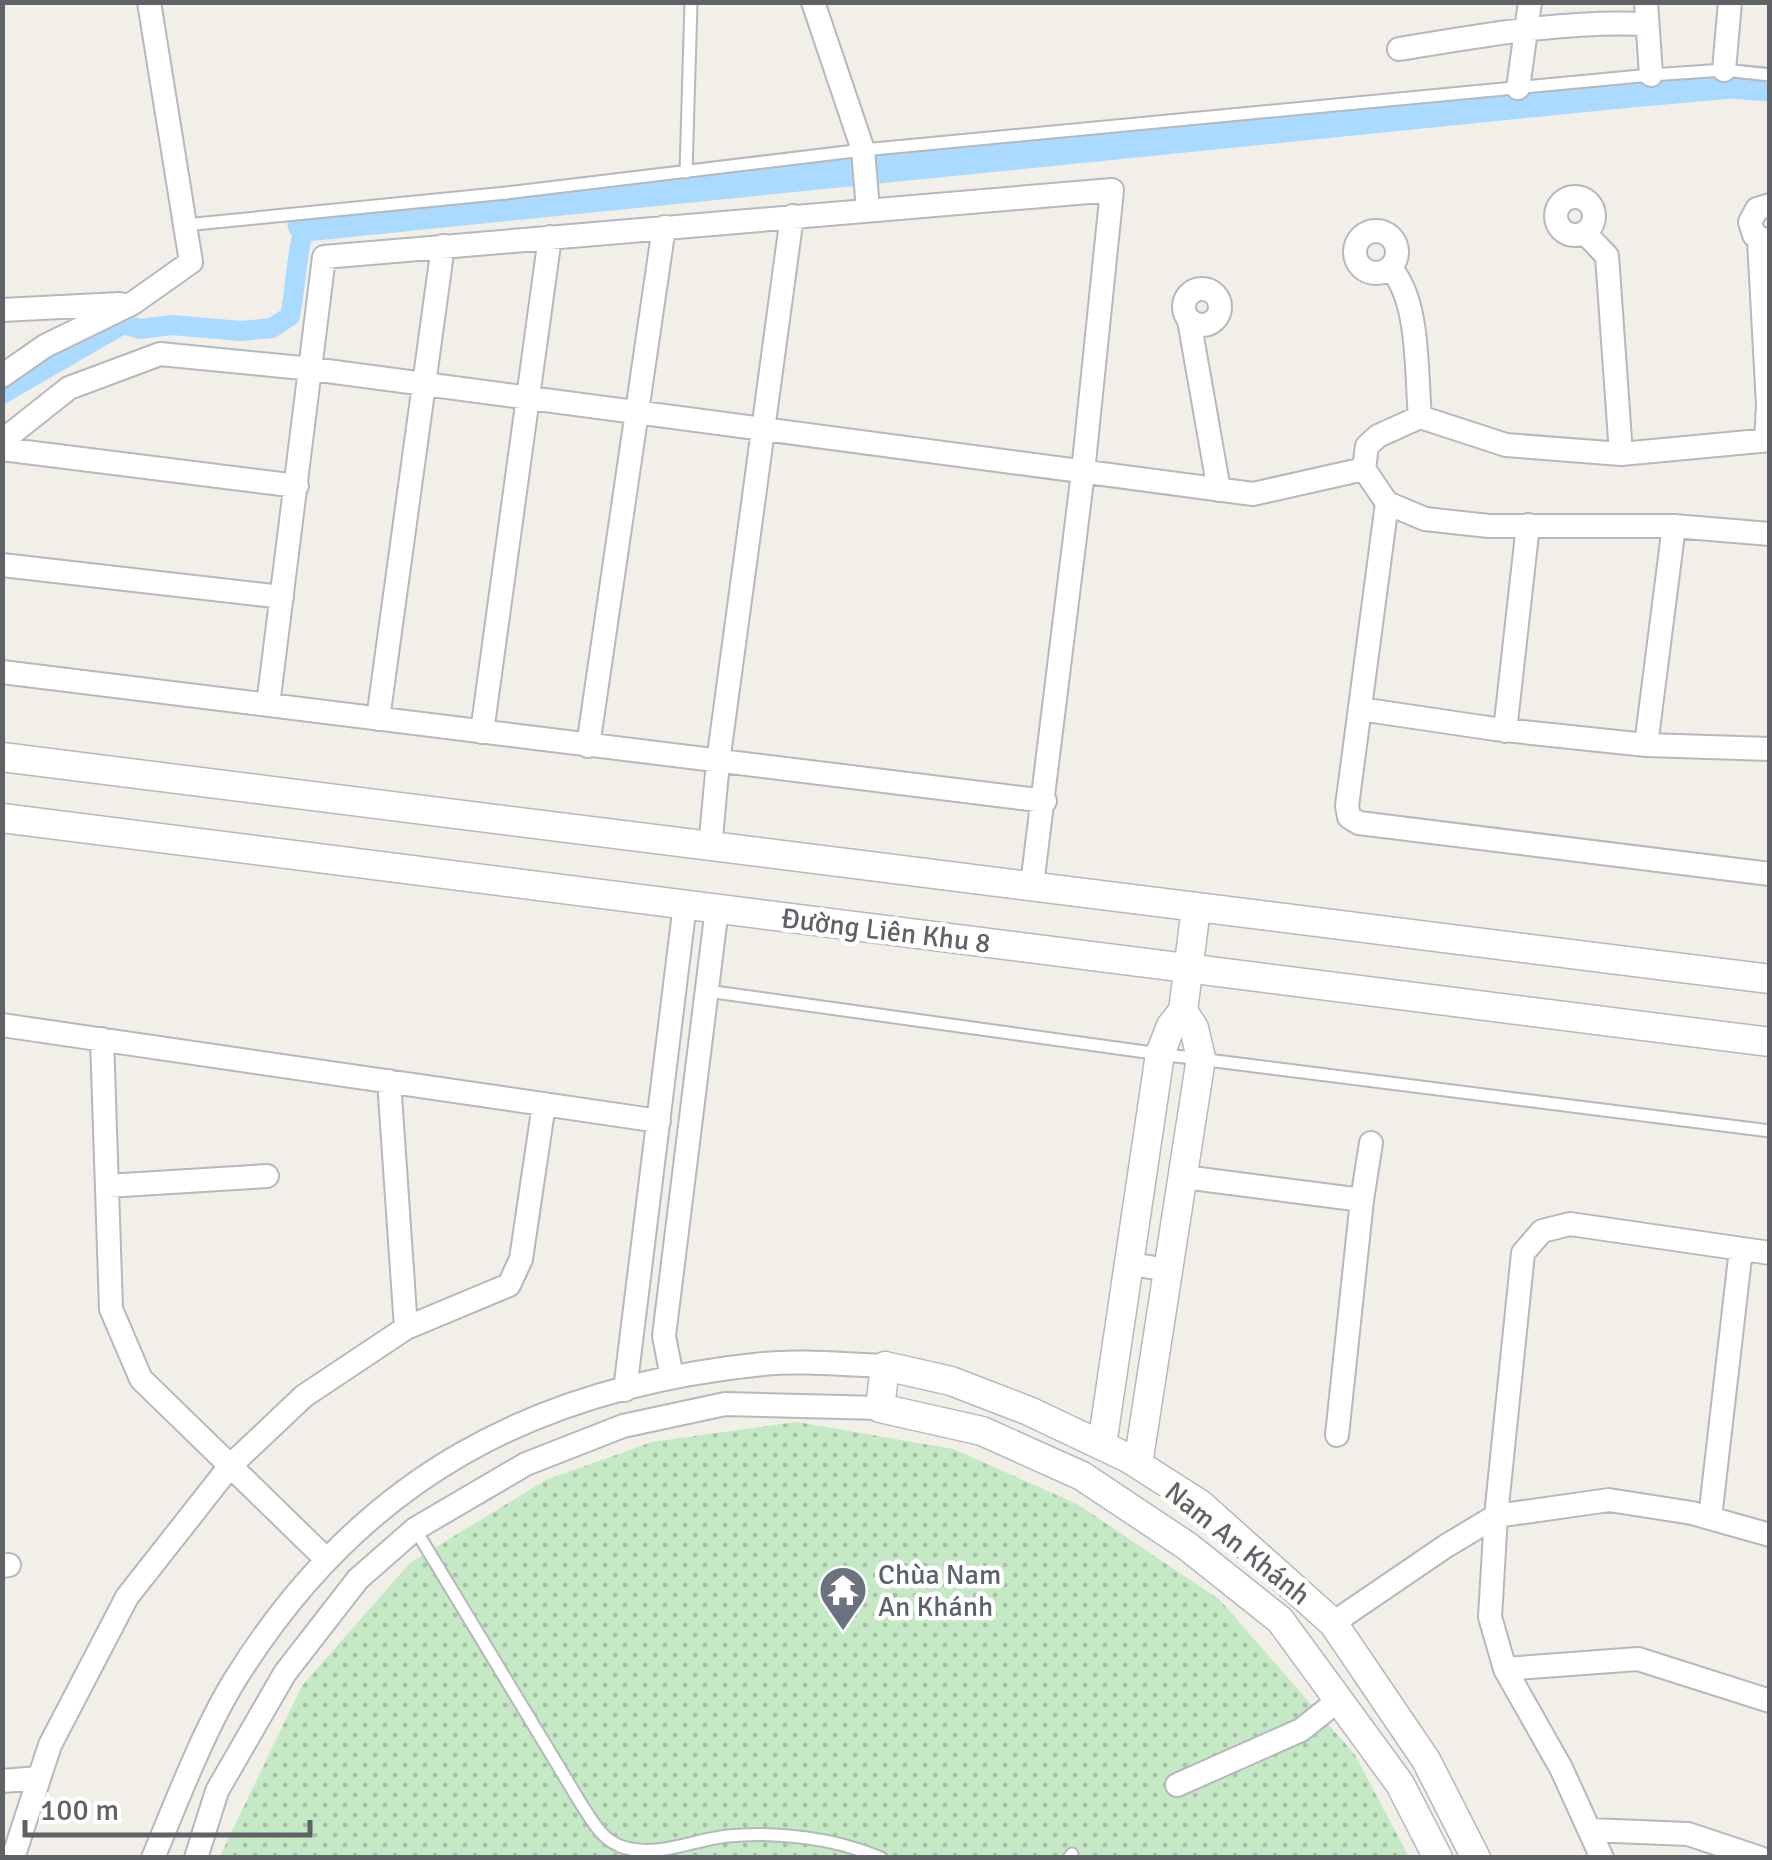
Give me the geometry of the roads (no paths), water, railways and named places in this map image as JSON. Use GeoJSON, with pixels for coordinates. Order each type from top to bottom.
{"type":"FeatureCollection","features":[{"type":"Feature","properties":{"kind":"street"},"geometry":{"type":"LineString","coordinates":[[2,376],[45,346],[134,304],[191,262],[149,2]]}},
{"type":"Feature","properties":{"kind":"street"},"geometry":{"type":"LineString","coordinates":[[813,2],[863,151],[867,209]]}},
{"type":"Feature","properties":{"kind":"street"},"geometry":{"type":"LineString","coordinates":[[1518,88],[1530,2]]}},
{"type":"Feature","properties":{"kind":"street"},"geometry":{"type":"LineString","coordinates":[[1724,70],[1730,2]]}},
{"type":"Feature","properties":{"kind":"street"},"geometry":{"type":"LineString","coordinates":[[1399,49],[1526,28],[1613,22],[1646,13],[1651,75]]}},
{"type":"Feature","properties":{"kind":"street"},"geometry":{"type":"LineString","coordinates":[[268,705],[324,257],[1112,190],[1083,472],[1032,885]]}},
{"type":"Feature","properties":{"kind":"street"},"geometry":{"type":"LineString","coordinates":[[1770,205],[1752,214],[1750,229],[1764,241],[1768,440],[1621,454],[1506,445],[1420,417],[1378,436],[1367,446],[1364,469],[1388,503],[1425,519],[1489,526],[1674,526],[1770,534]]}},
{"type":"Feature","properties":{"kind":"street"},"geometry":{"type":"LineString","coordinates":[[710,848],[718,762],[792,216]]}},
{"type":"Feature","properties":{"kind":"street"},"geometry":{"type":"LineString","coordinates":[[588,746],[664,227]]}},
{"type":"Feature","properties":{"kind":"street"},"geometry":{"type":"LineString","coordinates":[[1585,233],[1607,256],[1621,454]]}},
{"type":"Feature","properties":{"kind":"street"},"geometry":{"type":"LineString","coordinates":[[482,732],[550,237]]}},
{"type":"Feature","properties":{"kind":"street"},"geometry":{"type":"LineString","coordinates":[[378,719],[443,246]]}},
{"type":"Feature","properties":{"kind":"street"},"geometry":{"type":"LineString","coordinates":[[1390,268],[1403,282],[1410,308],[1420,417]]}},
{"type":"Feature","properties":{"kind":"street"},"geometry":{"type":"LineString","coordinates":[[2,310],[134,304]]}},
{"type":"Feature","properties":{"kind":"street"},"geometry":{"type":"LineString","coordinates":[[1189,320],[1219,490]]}},
{"type":"Feature","properties":{"kind":"street"},"geometry":{"type":"LineString","coordinates":[[2,441],[69,388],[160,354],[312,369],[1253,494],[1364,469]]}},
{"type":"Feature","properties":{"kind":"street"},"geometry":{"type":"LineString","coordinates":[[2,449],[296,486]]}},
{"type":"Feature","properties":{"kind":"street"},"geometry":{"type":"LineString","coordinates":[[1388,503],[1347,806],[1349,817],[1358,823],[1770,874]]}},
{"type":"Feature","properties":{"kind":"street"},"geometry":{"type":"LineString","coordinates":[[1506,730],[1528,525]]}},
{"type":"Feature","properties":{"kind":"street"},"geometry":{"type":"LineString","coordinates":[[1646,745],[1674,526]]}},
{"type":"Feature","properties":{"kind":"street"},"geometry":{"type":"LineString","coordinates":[[2,565],[282,597]]}},
{"type":"Feature","properties":{"kind":"street"},"geometry":{"type":"LineString","coordinates":[[2,672],[1045,801]]}},
{"type":"Feature","properties":{"kind":"street"},"geometry":{"type":"LineString","coordinates":[[1360,709],[1646,745],[1770,749]]}},
{"type":"Feature","properties":{"kind":"street"},"geometry":{"type":"LineString","coordinates":[[2,757],[1770,979]]}},
{"type":"Feature","properties":{"kind":"street","name":"Đường Liên Khu 8"},"geometry":{"type":"LineString","coordinates":[[2,818],[1770,1042]]}},
{"type":"Feature","properties":{"kind":"street"},"geometry":{"type":"LineString","coordinates":[[625,1390],[685,904]]}},
{"type":"Feature","properties":{"kind":"street"},"geometry":{"type":"LineString","coordinates":[[672,1377],[664,1336],[717,908]]}},
{"type":"Feature","properties":{"kind":"street"},"geometry":{"type":"LineString","coordinates":[[1102,1446],[1160,1054],[1171,1026],[1183,1011],[1196,908]]}},
{"type":"Feature","properties":{"kind":"street"},"geometry":{"type":"LineString","coordinates":[[1138,1464],[1201,1058],[1194,1028],[1183,1011]]}},
{"type":"Feature","properties":{"kind":"street"},"geometry":{"type":"LineString","coordinates":[[2,1025],[659,1121]]}},
{"type":"Feature","properties":{"kind":"street"},"geometry":{"type":"LineString","coordinates":[[102,1040],[111,1308],[141,1380],[327,1560]]}},
{"type":"Feature","properties":{"kind":"street"},"geometry":{"type":"LineString","coordinates":[[389,1081],[406,1328]]}},
{"type":"Feature","properties":{"kind":"street"},"geometry":{"type":"LineString","coordinates":[[13,1858],[50,1745],[128,1597],[230,1466],[304,1396],[406,1328],[509,1285],[520,1260],[544,1104]]}},
{"type":"Feature","properties":{"kind":"street"},"geometry":{"type":"LineString","coordinates":[[1336,1435],[1371,1144]]}},
{"type":"Feature","properties":{"kind":"street"},"geometry":{"type":"LineString","coordinates":[[107,1186],[267,1176]]}},
{"type":"Feature","properties":{"kind":"street"},"geometry":{"type":"LineString","coordinates":[[1184,1176],[1362,1200]]}},
{"type":"Feature","properties":{"kind":"street"},"geometry":{"type":"LineString","coordinates":[[649,1198],[680,1204]]}},
{"type":"Feature","properties":{"kind":"street"},"geometry":{"type":"LineString","coordinates":[[1602,1858],[1561,1768],[1505,1669],[1490,1617],[1496,1516],[1523,1254],[1542,1231],[1570,1224],[1770,1253]]}},
{"type":"Feature","properties":{"kind":"street"},"geometry":{"type":"LineString","coordinates":[[1710,1518],[1742,1250]]}},
{"type":"Feature","properties":{"kind":"street"},"geometry":{"type":"LineString","coordinates":[[1130,1264],[1169,1270]]}},
{"type":"Feature","properties":{"kind":"street"},"geometry":{"type":"LineString","coordinates":[[154,1858],[178,1798],[235,1680],[305,1580],[370,1518],[426,1473],[548,1411],[672,1377],[767,1364],[885,1366],[880,1408],[724,1404],[623,1426],[526,1464],[415,1529],[358,1579],[285,1673],[218,1791],[196,1858]]}},
{"type":"Feature","properties":{"kind":"street","name":"Nam An Khánh"},"geometry":{"type":"LineString","coordinates":[[885,1366],[951,1382],[1029,1411],[1138,1464],[1200,1504],[1333,1623],[1426,1760],[1476,1858]]}},
{"type":"Feature","properties":{"kind":"street"},"geometry":{"type":"LineString","coordinates":[[1108,1403],[1146,1410]]}},
{"type":"Feature","properties":{"kind":"street","name":"Nam An Khánh"},"geometry":{"type":"LineString","coordinates":[[880,1408],[982,1431],[1082,1476],[1187,1546],[1280,1620],[1400,1784],[1438,1858]]}},
{"type":"Feature","properties":{"kind":"street"},"geometry":{"type":"LineString","coordinates":[[1333,1623],[1496,1516],[1609,1500],[1710,1518],[1770,1536]]}},
{"type":"Feature","properties":{"kind":"street"},"geometry":{"type":"LineString","coordinates":[[1505,1669],[1638,1660],[1770,1700]]}},
{"type":"Feature","properties":{"kind":"street"},"geometry":{"type":"LineString","coordinates":[[1177,1785],[1301,1730],[1340,1699]]}},
{"type":"Feature","properties":{"kind":"street"},"geometry":{"type":"LineString","coordinates":[[2,1781],[39,1778]]}},
{"type":"Feature","properties":{"kind":"street"},"geometry":{"type":"LineString","coordinates":[[1590,1830],[1688,1834],[1760,1858]]}},
{"type":"Feature","properties":{"kind":"lane"},"geometry":{"type":"LineString","coordinates":[[686,172],[691,2]]}},
{"type":"Feature","properties":{"kind":"lane"},"geometry":{"type":"LineString","coordinates":[[185,225],[863,151],[1651,75],[1724,70],[1770,74]]}},
{"type":"Feature","properties":{"kind":"lane"},"geometry":{"type":"LineString","coordinates":[[706,991],[1770,1132]]}},
{"type":"Feature","properties":{"kind":"lane"},"geometry":{"type":"LineString","coordinates":[[415,1529],[583,1807],[611,1842],[636,1850],[661,1850],[754,1834],[834,1844],[881,1858]]}},
{"type":"Feature","properties":{"kind":"waterway"},"geometry":{"type":"LineString","coordinates":[[305,224],[1630,90],[1731,81],[1770,84]]}},
{"type":"Feature","properties":{"kind":"waterway"},"geometry":{"type":"LineString","coordinates":[[2,394],[123,324],[140,329],[172,325],[241,331],[272,328],[290,316],[305,224]]}},
{"type":"Feature","properties":{"kind":"place","name":"Chùa Nam An Khánh"},"geometry":{"type":"Point","coordinates":[843,1632]}}]}
